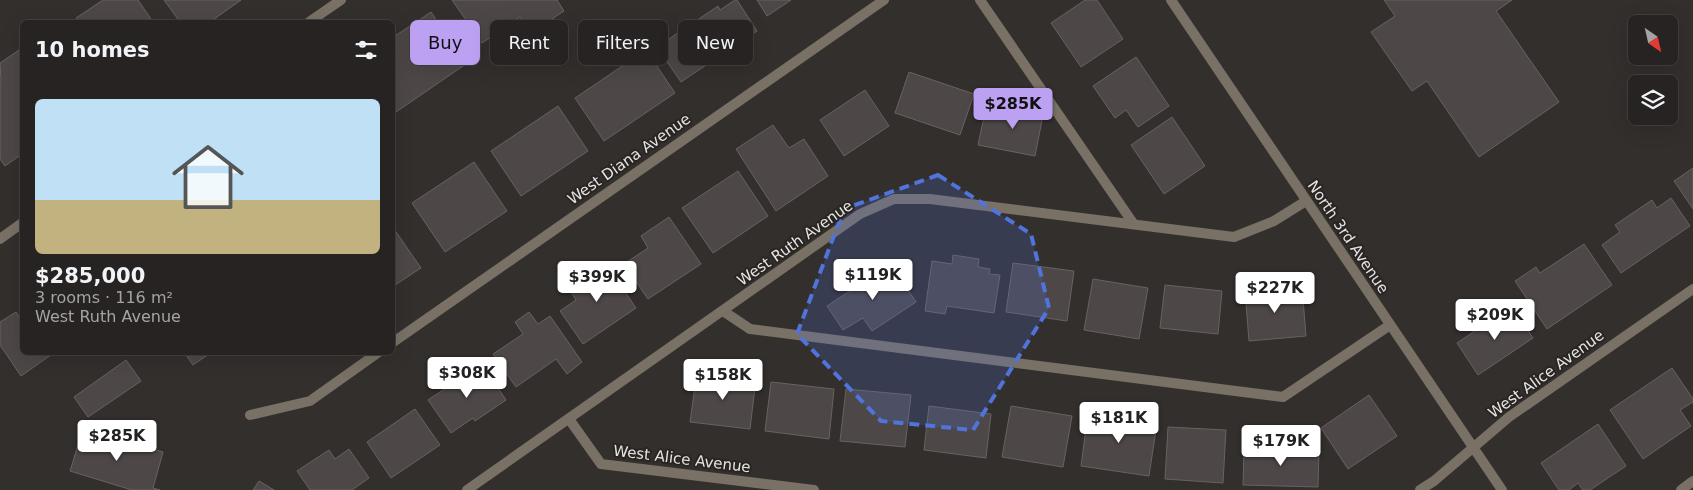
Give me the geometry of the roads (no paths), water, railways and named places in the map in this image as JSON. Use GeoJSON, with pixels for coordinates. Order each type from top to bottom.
{"type":"FeatureCollection","features":[{"type":"Feature","properties":{"kind":"street"},"geometry":{"type":"LineString","coordinates":[[312,20],[341,0]]}},
{"type":"Feature","properties":{"kind":"street","name":"West Diana Avenue"},"geometry":{"type":"LineString","coordinates":[[395,341],[884,0]]}},
{"type":"Feature","properties":{"kind":"street"},"geometry":{"type":"LineString","coordinates":[[980,0],[1133,224]]}},
{"type":"Feature","properties":{"kind":"street","name":"North 3rd Avenue"},"geometry":{"type":"LineString","coordinates":[[1171,0],[1502,490]]}},
{"type":"Feature","properties":{"kind":"street","name":"West Ruth Avenue"},"geometry":{"type":"LineString","coordinates":[[467,490],[860,214],[894,199],[930,200],[1234,237],[1274,221],[1306,201]]}},
{"type":"Feature","properties":{"kind":"street"},"geometry":{"type":"LineString","coordinates":[[0,239],[20,224]]}},
{"type":"Feature","properties":{"kind":"street","name":"West Alice Avenue"},"geometry":{"type":"LineString","coordinates":[[1420,490],[1434,482],[1509,417],[1693,289]]}},
{"type":"Feature","properties":{"kind":"street"},"geometry":{"type":"LineString","coordinates":[[723,311],[750,329],[1283,397],[1390,325]]}},
{"type":"Feature","properties":{"kind":"street"},"geometry":{"type":"LineString","coordinates":[[250,415],[310,400],[375,355]]}},
{"type":"Feature","properties":{"kind":"street","name":"West Alice Avenue"},"geometry":{"type":"LineString","coordinates":[[569,419],[601,464],[814,490]]}},
{"type":"Feature","properties":{"kind":"street"},"geometry":{"type":"LineString","coordinates":[[1681,490],[1693,482]]}}]}
